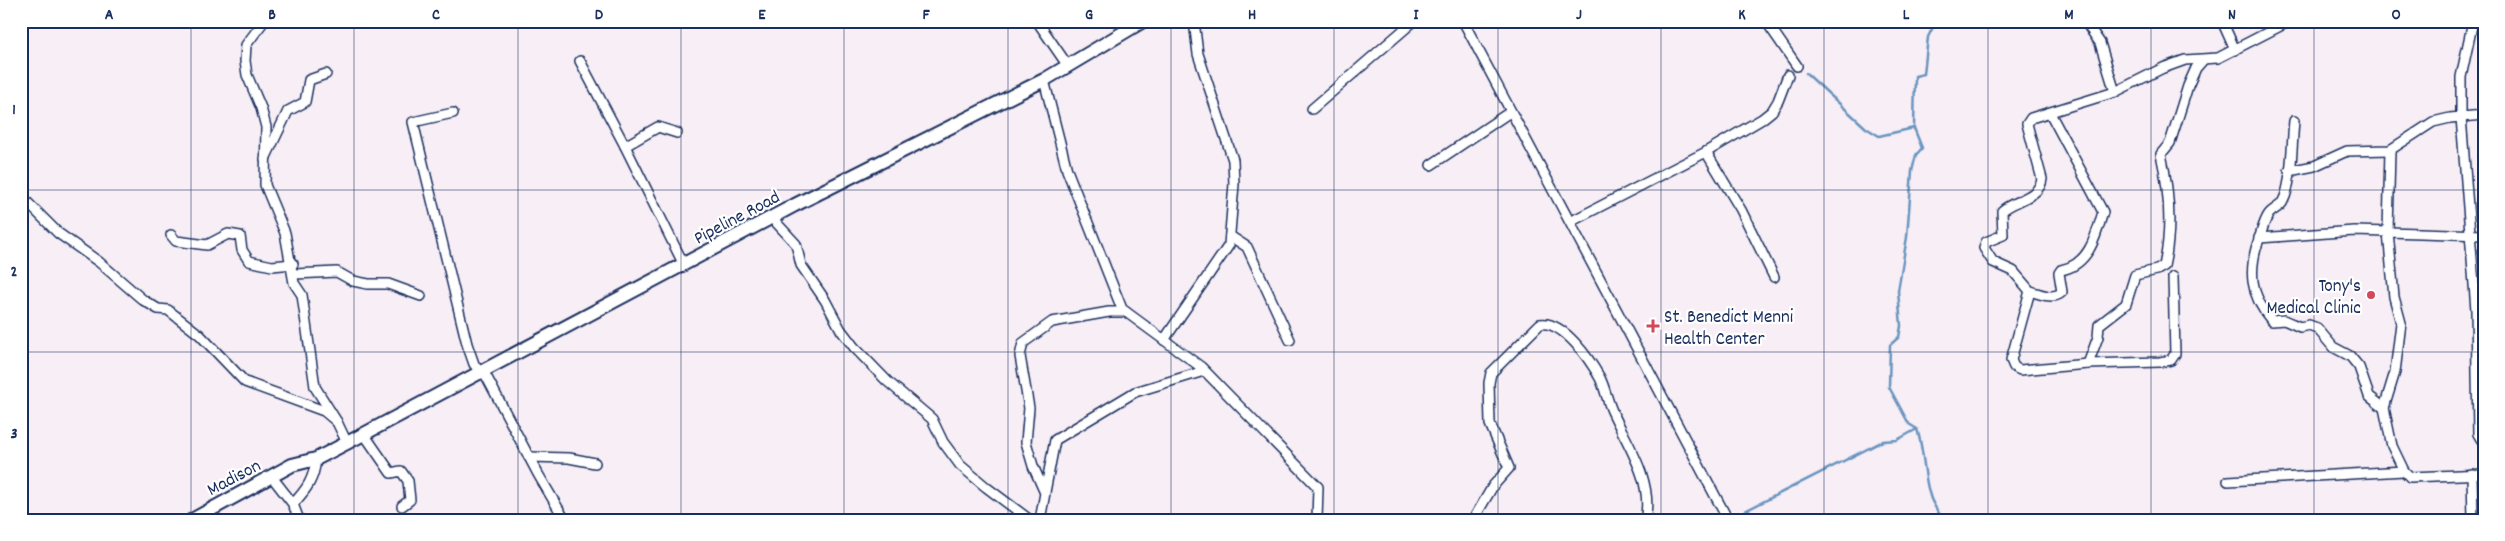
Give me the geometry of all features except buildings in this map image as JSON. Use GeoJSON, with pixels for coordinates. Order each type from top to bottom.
{"type":"FeatureCollection","features":[{"type":"Feature","properties":{"kind":"street"},"geometry":{"type":"LineString","coordinates":[[264,21],[246,45],[245,61],[247,75],[261,108],[266,127],[265,185],[286,233],[294,283],[302,294],[308,320],[310,360],[315,387],[337,422],[347,443]]}},
{"type":"Feature","properties":{"kind":"street"},"geometry":{"type":"LineString","coordinates":[[1037,21],[1068,66]]}},
{"type":"Feature","properties":{"kind":"street","name":"Pipeline Road"},"geometry":{"type":"LineString","coordinates":[[316,459],[904,149],[1044,80],[1143,21]]}},
{"type":"Feature","properties":{"kind":"street"},"geometry":{"type":"LineString","coordinates":[[1164,340],[1229,245],[1230,236],[1234,184],[1233,160],[1198,54],[1194,21]]}},
{"type":"Feature","properties":{"kind":"street"},"geometry":{"type":"LineString","coordinates":[[1312,109],[1414,21]]}},
{"type":"Feature","properties":{"kind":"street"},"geometry":{"type":"LineString","coordinates":[[1463,21],[1728,520]]}},
{"type":"Feature","properties":{"kind":"street"},"geometry":{"type":"LineString","coordinates":[[1766,21],[1797,66]]}},
{"type":"Feature","properties":{"kind":"street"},"geometry":{"type":"LineString","coordinates":[[2085,21],[2100,43],[2115,92]]}},
{"type":"Feature","properties":{"kind":"street"},"geometry":{"type":"LineString","coordinates":[[2222,21],[2235,50]]}},
{"type":"Feature","properties":{"kind":"street"},"geometry":{"type":"LineString","coordinates":[[2050,113],[2103,212],[2098,231],[2083,260],[2076,266],[2061,270],[2059,274],[2062,292],[2059,295],[2050,296],[2030,291],[2013,271],[1993,262],[1984,248],[1986,242],[2003,235],[2002,211],[2033,193],[2042,185],[2027,124],[2031,118],[2115,92],[2163,68],[2185,60],[2218,58],[2290,21]]}},
{"type":"Feature","properties":{"kind":"street"},"geometry":{"type":"LineString","coordinates":[[2473,21],[2461,77],[2461,116],[2476,310],[2478,434],[2484,444]]}},
{"type":"Feature","properties":{"kind":"street"},"geometry":{"type":"LineString","coordinates":[[2088,364],[2098,337],[2099,325],[2126,304],[2136,275],[2157,270],[2164,266],[2168,221],[2166,177],[2161,154],[2170,144],[2188,86],[2196,68],[2203,60]]}},
{"type":"Feature","properties":{"kind":"street"},"geometry":{"type":"LineString","coordinates":[[580,61],[684,265]]}},
{"type":"Feature","properties":{"kind":"street"},"geometry":{"type":"LineString","coordinates":[[265,159],[288,111],[305,102],[310,80],[326,74]]}},
{"type":"Feature","properties":{"kind":"street"},"geometry":{"type":"LineString","coordinates":[[1570,222],[1739,134],[1772,111],[1788,75]]}},
{"type":"Feature","properties":{"kind":"street"},"geometry":{"type":"LineString","coordinates":[[1044,80],[1067,170],[1122,309],[1204,371],[1318,487],[1317,520]]}},
{"type":"Feature","properties":{"kind":"street"},"geometry":{"type":"LineString","coordinates":[[1431,165],[1510,112]]}},
{"type":"Feature","properties":{"kind":"street"},"geometry":{"type":"LineString","coordinates":[[453,113],[413,122],[467,344],[474,364],[482,373],[565,520]]}},
{"type":"Feature","properties":{"kind":"street"},"geometry":{"type":"LineString","coordinates":[[2289,171],[2314,166],[2347,151],[2390,150],[2433,122],[2461,116],[2484,115]]}},
{"type":"Feature","properties":{"kind":"street"},"geometry":{"type":"LineString","coordinates":[[2294,121],[2289,171],[2283,202],[2270,213],[2259,238],[2253,255],[2251,270],[2252,287],[2270,319],[2276,322],[2288,321],[2300,327],[2309,325],[2317,328],[2333,347],[2350,356],[2359,367],[2369,396],[2384,408]]}},
{"type":"Feature","properties":{"kind":"street"},"geometry":{"type":"LineString","coordinates":[[625,146],[658,127],[677,133]]}},
{"type":"Feature","properties":{"kind":"street"},"geometry":{"type":"LineString","coordinates":[[2390,150],[2388,232],[2394,298],[2401,324],[2394,380],[2384,408],[2392,446],[2404,471],[2410,477],[2484,474]]}},
{"type":"Feature","properties":{"kind":"street"},"geometry":{"type":"LineString","coordinates":[[1706,152],[1741,210],[1774,277]]}},
{"type":"Feature","properties":{"kind":"street"},"geometry":{"type":"LineString","coordinates":[[21,196],[58,233],[99,262],[143,300],[158,310],[168,310],[200,335],[246,382],[324,411],[337,422]]}},
{"type":"Feature","properties":{"kind":"street"},"geometry":{"type":"LineString","coordinates":[[772,218],[796,244],[801,265],[825,300],[841,330],[854,347],[886,382],[932,419],[942,442],[960,465],[986,488],[1030,520]]}},
{"type":"Feature","properties":{"kind":"street"},"geometry":{"type":"LineString","coordinates":[[2259,238],[2354,231],[2484,235]]}},
{"type":"Feature","properties":{"kind":"street"},"geometry":{"type":"LineString","coordinates":[[171,235],[176,241],[208,245],[228,234],[240,236],[242,250],[249,261],[293,269],[337,272],[353,281],[368,284],[388,284],[421,296]]}},
{"type":"Feature","properties":{"kind":"street"},"geometry":{"type":"LineString","coordinates":[[1230,236],[1247,247],[1290,340]]}},
{"type":"Feature","properties":{"kind":"street"},"geometry":{"type":"LineString","coordinates":[[2030,291],[2011,360],[2014,367],[2020,370],[2088,364],[2160,362],[2171,360],[2175,354],[2173,277]]}},
{"type":"Feature","properties":{"kind":"street"},"geometry":{"type":"LineString","coordinates":[[1109,312],[1118,296]]}},
{"type":"Feature","properties":{"kind":"street"},"geometry":{"type":"LineString","coordinates":[[1045,493],[1033,466],[1026,442],[1030,408],[1020,356],[1023,343],[1052,322],[1109,312],[1126,312]]}},
{"type":"Feature","properties":{"kind":"street"},"geometry":{"type":"LineString","coordinates":[[1472,520],[1492,486],[1509,468],[1490,424],[1488,409],[1491,373],[1540,324],[1548,322],[1556,325],[1567,334],[1600,378],[1611,410],[1641,472],[1645,496],[1645,520]]}},
{"type":"Feature","properties":{"kind":"street"},"geometry":{"type":"LineString","coordinates":[[1040,520],[1055,440],[1135,392],[1204,371]]}},
{"type":"Feature","properties":{"kind":"street"},"geometry":{"type":"LineString","coordinates":[[364,434],[391,473],[401,471],[408,481],[410,500],[402,506]]}},
{"type":"Feature","properties":{"kind":"street"},"geometry":{"type":"LineString","coordinates":[[529,457],[569,458],[595,462]]}},
{"type":"Feature","properties":{"kind":"street"},"geometry":{"type":"LineString","coordinates":[[293,504],[309,486],[315,473],[316,459]]}},
{"type":"Feature","properties":{"kind":"street","name":"Madison"},"geometry":{"type":"LineString","coordinates":[[192,520],[292,465],[316,459]]}},
{"type":"Feature","properties":{"kind":"street"},"geometry":{"type":"LineString","coordinates":[[2228,481],[2404,471]]}},
{"type":"Feature","properties":{"kind":"street"},"geometry":{"type":"LineString","coordinates":[[2472,474],[2473,520]]}},
{"type":"Feature","properties":{"kind":"street"},"geometry":{"type":"LineString","coordinates":[[272,477],[293,504],[299,520]]}},
{"type":"Feature","properties":{"kind":"waterway"},"geometry":{"type":"LineString","coordinates":[[1917,429],[1909,424],[1889,387],[1890,345],[1899,337],[1901,326],[1898,291],[1907,237],[1912,171],[1916,155],[1922,148],[1914,128],[1915,76],[1924,74],[1928,37],[1936,21]]}},
{"type":"Feature","properties":{"kind":"waterway"},"geometry":{"type":"LineString","coordinates":[[1806,73],[1866,128],[1879,136],[1914,128]]}},
{"type":"Feature","properties":{"kind":"waterway"},"geometry":{"type":"LineString","coordinates":[[1735,516],[1883,441],[1897,440],[1917,429],[1928,491],[1932,502],[1943,520]]}},
{"type":"Feature","properties":{"kind":"place","name":"Tony's Medical Clinic"},"geometry":{"type":"Point","coordinates":[2371,295]}},
{"type":"Feature","properties":{"kind":"place","name":"St. Benedict Menni Health Center"},"geometry":{"type":"Point","coordinates":[1653,326]}}]}
